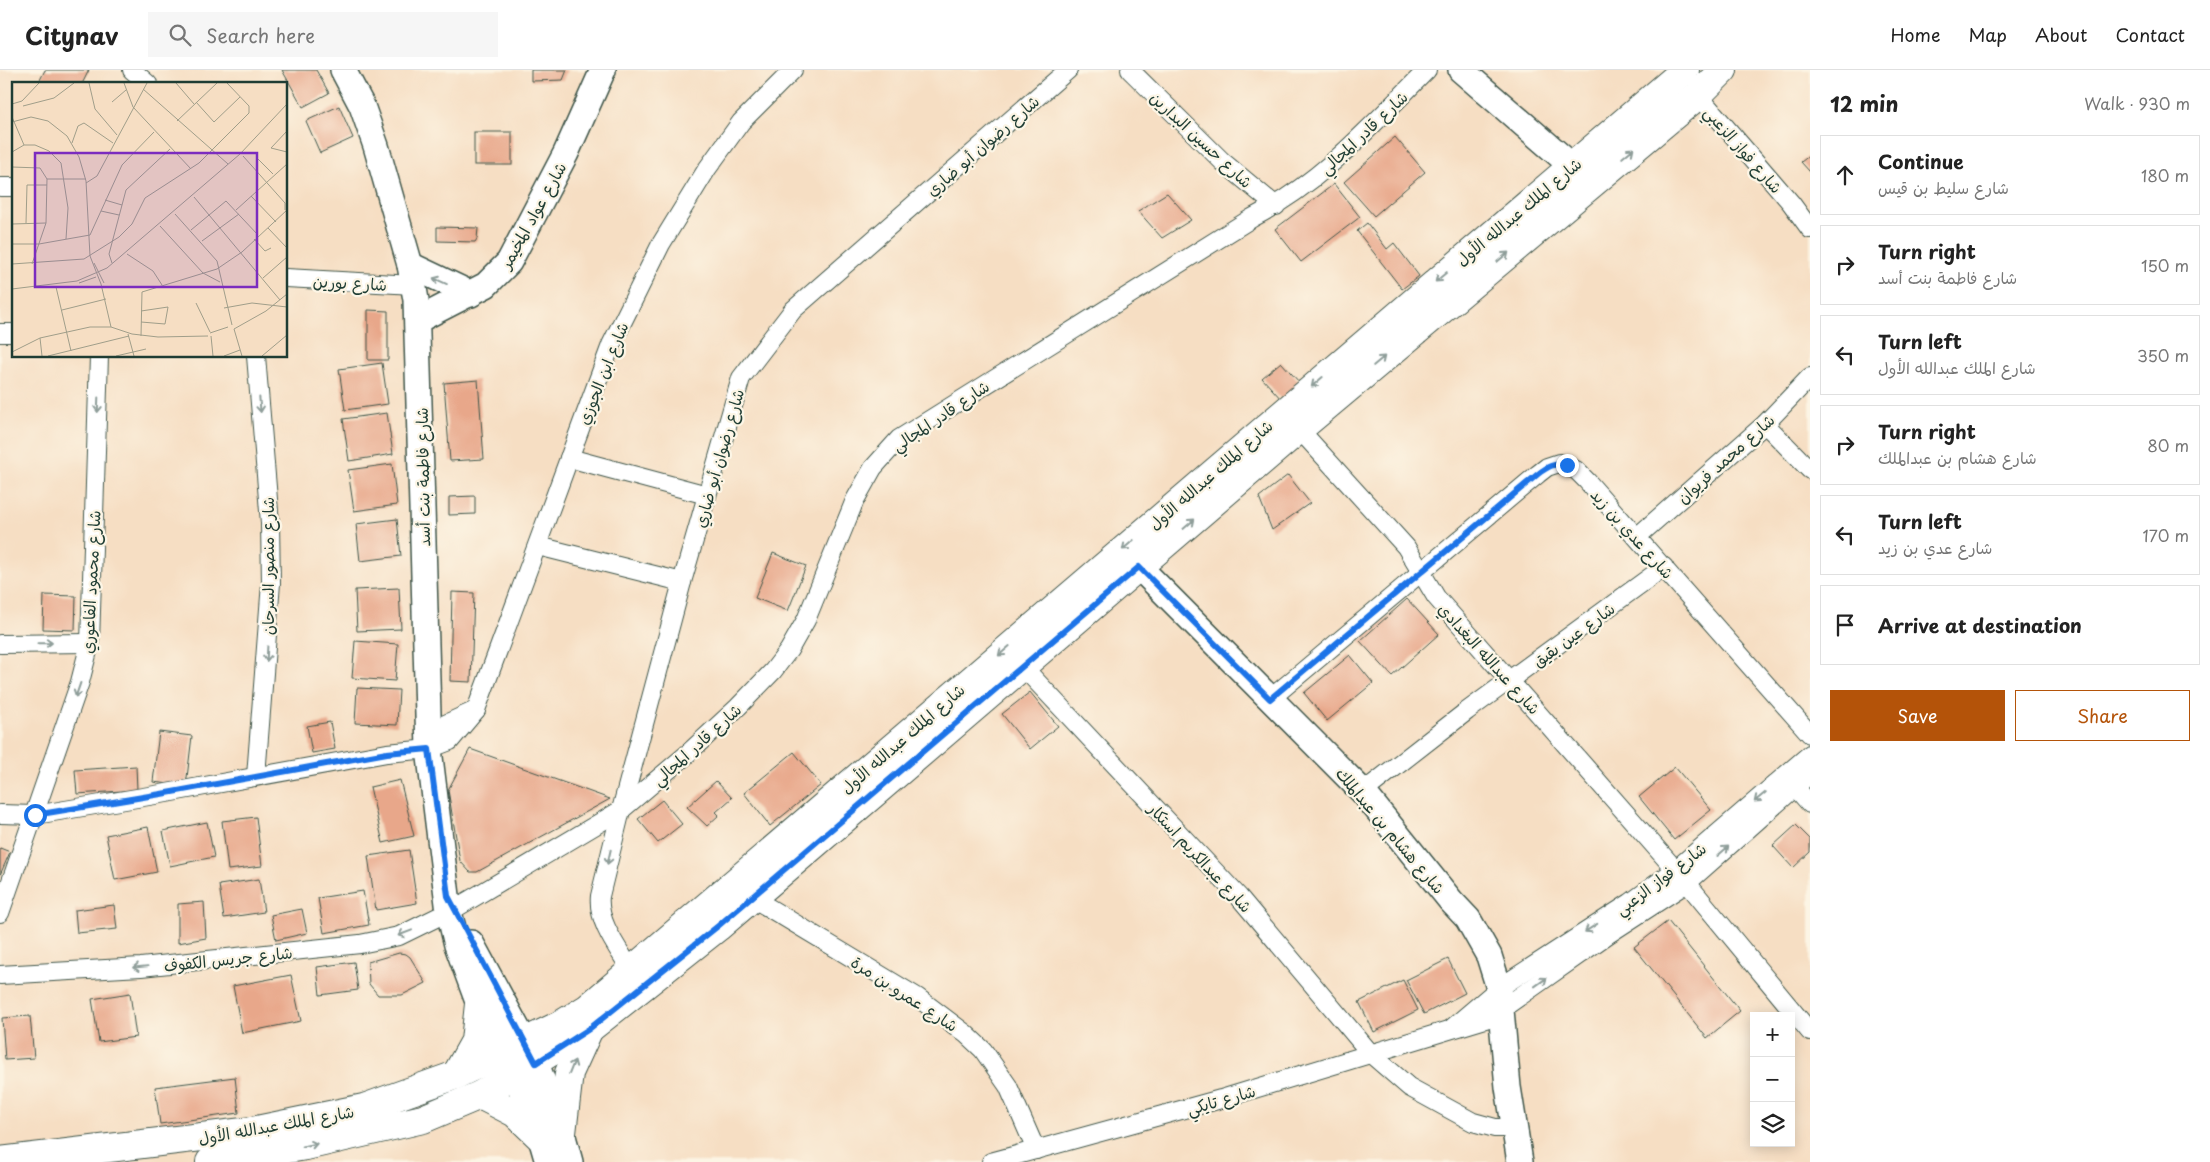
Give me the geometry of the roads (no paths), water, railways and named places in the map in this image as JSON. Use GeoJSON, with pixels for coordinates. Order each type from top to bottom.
{"type":"FeatureCollection","features":[{"type":"Feature","properties":{"kind":"main road","name":"شارع الملك عبدالله الأول"},"geometry":{"type":"LineString","coordinates":[[210,1162],[306,1146],[423,1119],[480,1095],[520,1058],[562,1024],[588,1008],[1685,70]]}},
{"type":"Feature","properties":{"kind":"main road","name":"شارع الملك عبدالله الأول"},"geometry":{"type":"LineString","coordinates":[[0,1161],[252,1131],[364,1108],[456,1075],[520,1058],[589,1029],[718,926],[1299,429],[1698,94],[1722,70]]}},
{"type":"Feature","properties":{"kind":"main road"},"geometry":{"type":"LineString","coordinates":[[456,1075],[475,1041],[479,1004]]}},
{"type":"Feature","properties":{"kind":"main road"},"geometry":{"type":"LineString","coordinates":[[480,1095],[514,1113],[551,1144],[569,1073],[589,1029]]}},
{"type":"Feature","properties":{"kind":"street"},"geometry":{"type":"LineString","coordinates":[[132,70],[146,82]]}},
{"type":"Feature","properties":{"kind":"street","name":"شارع فاطمة بنت أسد"},"geometry":{"type":"LineString","coordinates":[[343,70],[369,123],[412,275],[418,320],[428,740],[457,945],[479,1004],[520,1058]]}},
{"type":"Feature","properties":{"kind":"street","name":"شارع عواد المخيمر"},"geometry":{"type":"LineString","coordinates":[[418,320],[486,285],[509,262],[566,153],[603,70]]}},
{"type":"Feature","properties":{"kind":"street","name":"شارع ابن الجوزي"},"geometry":{"type":"LineString","coordinates":[[0,814],[35,815],[387,753],[428,740],[476,710],[611,345],[662,244],[707,169],[741,122],[793,70]]}},
{"type":"Feature","properties":{"kind":"street","name":"شارع رضوان أبو ضاري"},"geometry":{"type":"LineString","coordinates":[[631,970],[604,922],[599,904],[621,810],[682,582],[741,378],[792,310],[1068,70]]}},
{"type":"Feature","properties":{"kind":"street","name":"شارع حسين البدارين"},"geometry":{"type":"LineString","coordinates":[[1130,70],[1222,162],[1276,206]]}},
{"type":"Feature","properties":{"kind":"street","name":"شارع قادر المجالي"},"geometry":{"type":"LineString","coordinates":[[451,905],[621,810],[685,756],[738,707],[789,650],[806,620],[856,500],[873,468],[899,439],[1252,218],[1276,206],[1342,156],[1427,70]]}},
{"type":"Feature","properties":{"kind":"street"},"geometry":{"type":"LineString","coordinates":[[1461,70],[1572,166]]}},
{"type":"Feature","properties":{"kind":"street","name":"شارع فواز الزعبي"},"geometry":{"type":"LineString","coordinates":[[1698,94],[1791,203],[1810,229]]}},
{"type":"Feature","properties":{"kind":"street","name":"شارع فواز الزعبي"},"geometry":{"type":"LineString","coordinates":[[1791,203],[1810,220]]}},
{"type":"Feature","properties":{"kind":"street"},"geometry":{"type":"LineString","coordinates":[[412,275],[471,294]]}},
{"type":"Feature","properties":{"kind":"street","name":"شارع بورين"},"geometry":{"type":"LineString","coordinates":[[288,278],[412,275]]}},
{"type":"Feature","properties":{"kind":"street","name":"شارع محمود الفاعوري"},"geometry":{"type":"LineString","coordinates":[[0,913],[80,682],[90,643],[99,358]]}},
{"type":"Feature","properties":{"kind":"street","name":"شارع منصور السرحان"},"geometry":{"type":"LineString","coordinates":[[256,358],[270,523],[271,573],[266,672],[256,776]]}},
{"type":"Feature","properties":{"kind":"street","name":"شارع محمد فريوان"},"geometry":{"type":"LineString","coordinates":[[1638,536],[1765,424],[1810,377]]}},
{"type":"Feature","properties":{"kind":"street"},"geometry":{"type":"LineString","coordinates":[[1765,424],[1810,470]]}},
{"type":"Feature","properties":{"kind":"street","name":"شارع عبدالله البغدادي"},"geometry":{"type":"LineString","coordinates":[[1299,429],[1406,547],[1436,597],[1681,877],[1810,1032]]}},
{"type":"Feature","properties":{"kind":"street"},"geometry":{"type":"LineString","coordinates":[[569,458],[708,495]]}},
{"type":"Feature","properties":{"kind":"street","name":"شارع عدي بن زيد"},"geometry":{"type":"LineString","coordinates":[[1270,699],[1538,474],[1547,467],[1559,463],[1576,470],[1638,536],[1810,734]]}},
{"type":"Feature","properties":{"kind":"street"},"geometry":{"type":"LineString","coordinates":[[538,546],[682,582]]}},
{"type":"Feature","properties":{"kind":"street","name":"شارع هشام بن عبدالملك"},"geometry":{"type":"LineString","coordinates":[[1139,567],[1363,792],[1450,901],[1468,919],[1489,956],[1509,1128],[1510,1162]]}},
{"type":"Feature","properties":{"kind":"street","name":"شارع عين بقيق"},"geometry":{"type":"LineString","coordinates":[[1363,792],[1510,680],[1664,567]]}},
{"type":"Feature","properties":{"kind":"street"},"geometry":{"type":"LineString","coordinates":[[0,644],[90,643]]}},
{"type":"Feature","properties":{"kind":"street","name":"شارع عبدالكريم استكار"},"geometry":{"type":"LineString","coordinates":[[1023,667],[1239,897],[1371,1054],[1409,1087],[1473,1122],[1486,1126],[1509,1128]]}},
{"type":"Feature","properties":{"kind":"street","name":"شارع فواز الزعبي"},"geometry":{"type":"LineString","coordinates":[[1494,1004],[1636,915],[1791,782],[1810,754]]}},
{"type":"Feature","properties":{"kind":"street","name":"شارع فواز الزعبي"},"geometry":{"type":"LineString","coordinates":[[1791,782],[1810,774]]}},
{"type":"Feature","properties":{"kind":"street"},"geometry":{"type":"LineString","coordinates":[[1791,782],[1810,804]]}},
{"type":"Feature","properties":{"kind":"street","name":"شارع عمرو بن مرة"},"geometry":{"type":"LineString","coordinates":[[751,897],[917,997],[966,1034],[982,1050],[1008,1086],[1036,1150]]}},
{"type":"Feature","properties":{"kind":"street","name":"شارع فاطمة بنت أسد"},"geometry":{"type":"LineString","coordinates":[[451,905],[470,940],[520,1058]]}},
{"type":"Feature","properties":{"kind":"street","name":"شارع جريس الكفوف"},"geometry":{"type":"LineString","coordinates":[[0,975],[141,967],[360,944],[399,936],[451,905]]}},
{"type":"Feature","properties":{"kind":"street","name":"شارع تايكي"},"geometry":{"type":"LineString","coordinates":[[991,1162],[1450,1030],[1494,1004]]}},
{"type":"Feature","properties":{"kind":"street"},"geometry":{"type":"LineString","coordinates":[[520,1058],[551,1144],[570,1162]]}},
{"type":"Feature","properties":{"kind":"street","name":"شارع هشام بن عبدالملك"},"geometry":{"type":"LineString","coordinates":[[1509,1128],[1520,1162]]}}]}
